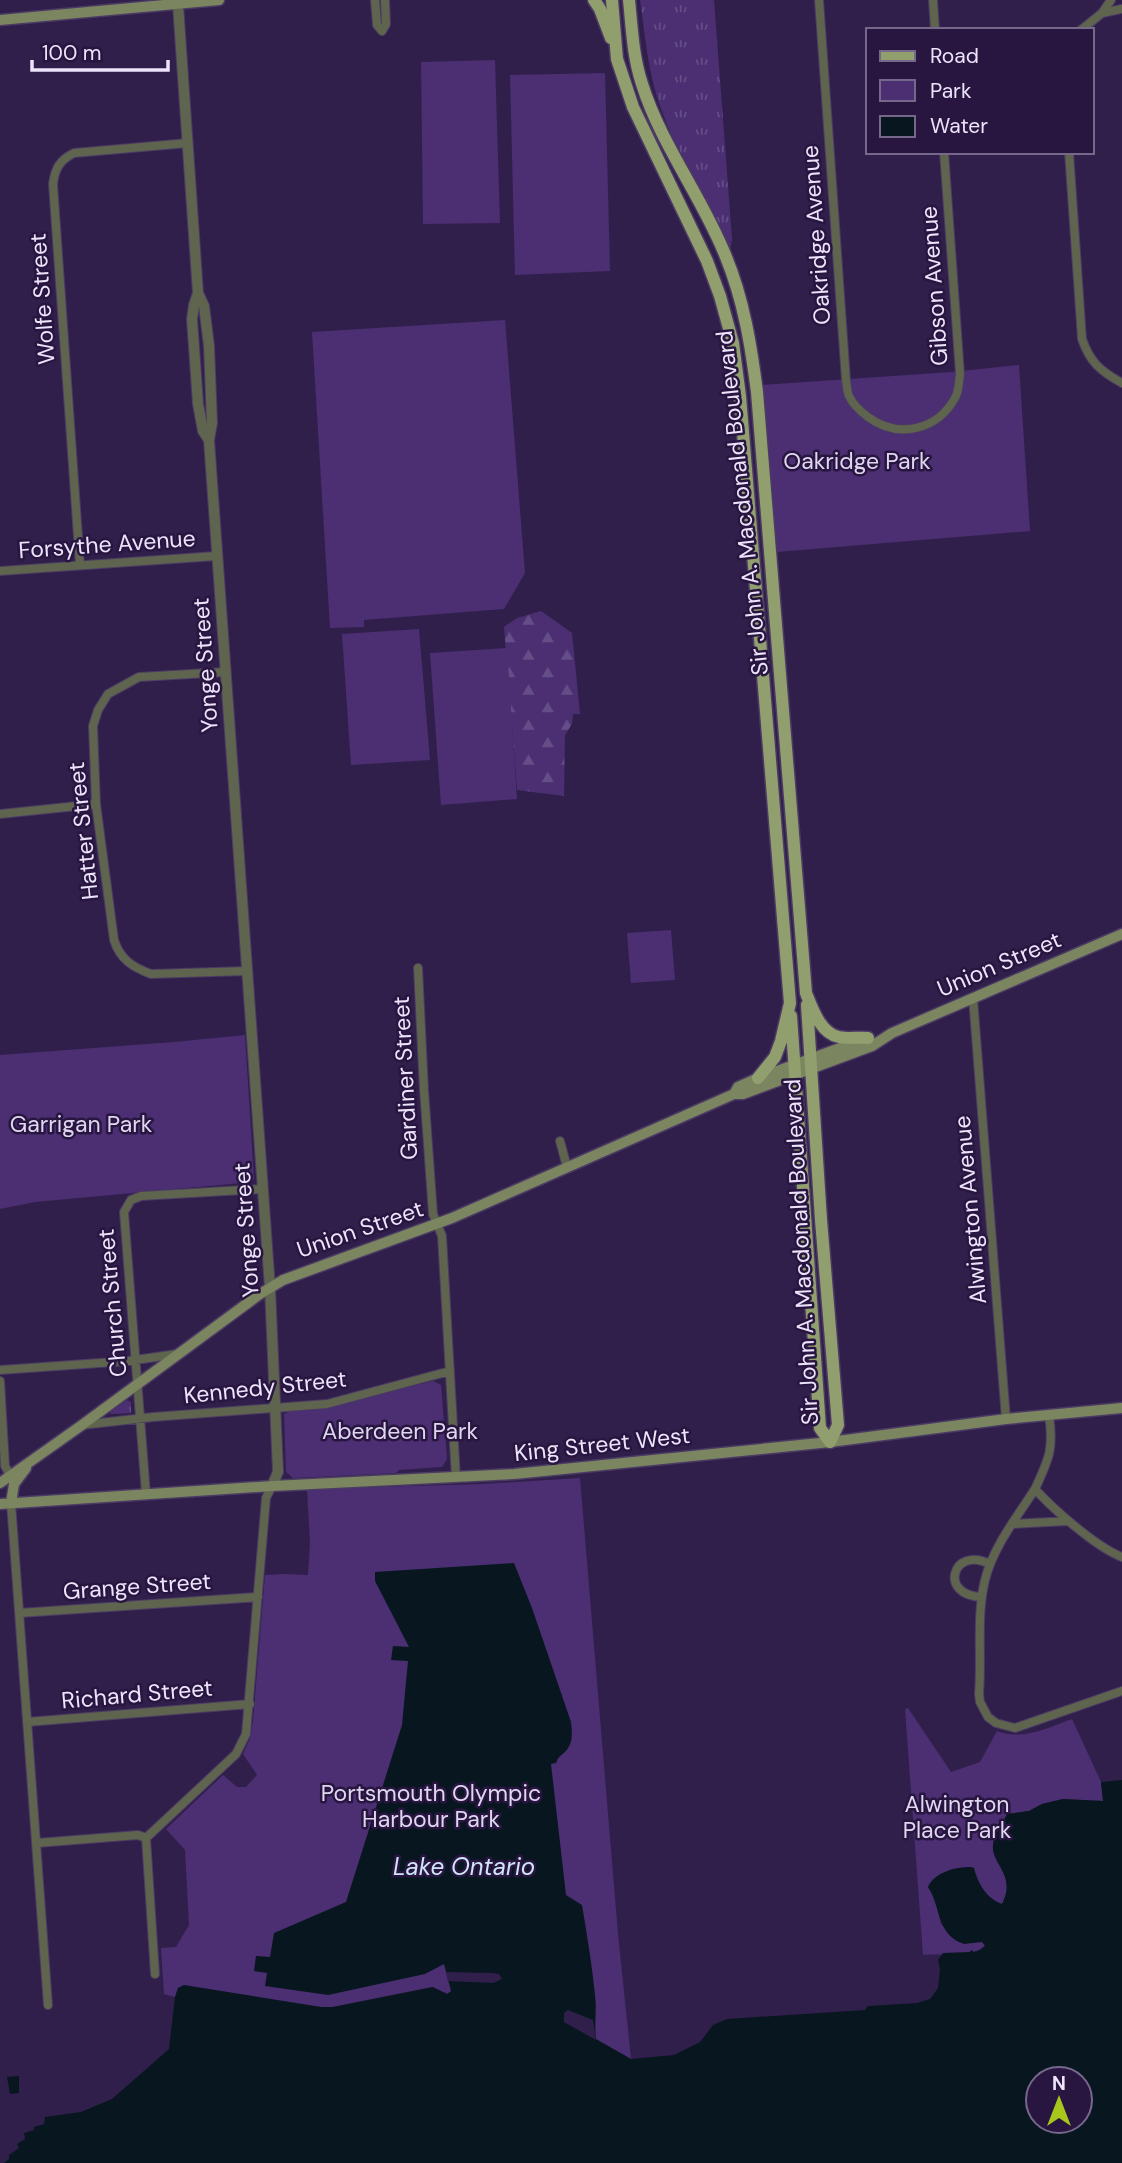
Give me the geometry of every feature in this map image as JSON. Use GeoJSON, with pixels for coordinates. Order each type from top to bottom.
{"type":"FeatureCollection","features":[{"type":"Feature","properties":{"kind":"main road"},"geometry":{"type":"LineString","coordinates":[[0,20],[219,0]]}},
{"type":"Feature","properties":{"kind":"main road"},"geometry":{"type":"LineString","coordinates":[[594,0],[600,9],[617,59]]}},
{"type":"Feature","properties":{"kind":"main road","name":"Sir John A. Macdonald Boulevard"},"geometry":{"type":"LineString","coordinates":[[612,0],[617,59],[633,107],[708,261],[733,343],[740,396],[790,1003],[820,1428],[830,1442],[838,1425],[795,857],[757,392],[750,339],[725,255],[655,118],[642,86],[634,54],[629,0]]}},
{"type":"Feature","properties":{"kind":"main road","name":"Union Street"},"geometry":{"type":"LineString","coordinates":[[0,1483],[270,1287],[298,1273],[438,1224],[733,1094],[743,1094],[868,1038],[892,1032],[1121,938]]}},
{"type":"Feature","properties":{"kind":"main road"},"geometry":{"type":"LineString","coordinates":[[806,993],[817,1020],[831,1033],[837,1037],[868,1038]]}},
{"type":"Feature","properties":{"kind":"main road"},"geometry":{"type":"LineString","coordinates":[[758,1078],[775,1057],[790,1003]]}},
{"type":"Feature","properties":{"kind":"main road","name":"Union Street"},"geometry":{"type":"LineString","coordinates":[[811,1063],[872,1046],[892,1032]]}},
{"type":"Feature","properties":{"kind":"main road","name":"Union Street"},"geometry":{"type":"LineString","coordinates":[[733,1094],[738,1087],[758,1078],[795,1069]]}},
{"type":"Feature","properties":{"kind":"main road","name":"King Street West"},"geometry":{"type":"LineString","coordinates":[[6,1503],[272,1486],[456,1478],[598,1466],[1122,1408]]}},
{"type":"Feature","properties":{"kind":"main road","name":"Union Street"},"geometry":{"type":"LineString","coordinates":[[6,1503],[16,1481],[32,1460]]}},
{"type":"Feature","properties":{"kind":"street"},"geometry":{"type":"LineString","coordinates":[[375,0],[377,25],[382,31],[386,24],[385,0]]}},
{"type":"Feature","properties":{"kind":"street","name":"Oakridge Avenue"},"geometry":{"type":"LineString","coordinates":[[819,0],[849,396],[859,410],[879,425],[907,429]]}},
{"type":"Feature","properties":{"kind":"street"},"geometry":{"type":"LineString","coordinates":[[933,0],[935,28]]}},
{"type":"Feature","properties":{"kind":"street"},"geometry":{"type":"LineString","coordinates":[[1083,28],[1102,13],[1111,0]]}},
{"type":"Feature","properties":{"kind":"street","name":"Yonge Street"},"geometry":{"type":"LineString","coordinates":[[146,1838],[236,1754],[246,1734],[266,1498],[278,1472],[270,1287],[216,555],[209,440],[212,423],[209,346],[204,306],[198,293],[178,5]]}},
{"type":"Feature","properties":{"kind":"street"},"geometry":{"type":"LineString","coordinates":[[1102,13],[1122,9]]}},
{"type":"Feature","properties":{"kind":"street","name":"Wolfe Street"},"geometry":{"type":"LineString","coordinates":[[80,565],[54,174],[64,158],[74,153],[188,143]]}},
{"type":"Feature","properties":{"kind":"street","name":"Gibson Avenue"},"geometry":{"type":"LineString","coordinates":[[907,429],[934,422],[944,412],[957,394],[960,374],[944,154]]}},
{"type":"Feature","properties":{"kind":"street"},"geometry":{"type":"LineString","coordinates":[[1069,154],[1082,339],[1088,356],[1100,370],[1122,383]]}},
{"type":"Feature","properties":{"kind":"street","name":"Forsythe Avenue"},"geometry":{"type":"LineString","coordinates":[[0,571],[216,555]]}},
{"type":"Feature","properties":{"kind":"street","name":"Hatter Street"},"geometry":{"type":"LineString","coordinates":[[225,672],[139,677],[108,694],[98,710],[93,726],[96,804],[117,951],[127,962],[151,974],[246,971]]}},
{"type":"Feature","properties":{"kind":"street"},"geometry":{"type":"LineString","coordinates":[[0,814],[96,804]]}},
{"type":"Feature","properties":{"kind":"street","name":"Gardiner Street"},"geometry":{"type":"LineString","coordinates":[[418,968],[433,1214],[442,1236],[456,1478]]}},
{"type":"Feature","properties":{"kind":"street","name":"Alwington Avenue"},"geometry":{"type":"LineString","coordinates":[[973,998],[1006,1419]]}},
{"type":"Feature","properties":{"kind":"street"},"geometry":{"type":"LineString","coordinates":[[560,1141],[568,1167]]}},
{"type":"Feature","properties":{"kind":"street","name":"Church Street"},"geometry":{"type":"LineString","coordinates":[[146,1494],[124,1212],[131,1200],[141,1196],[262,1189]]}},
{"type":"Feature","properties":{"kind":"street"},"geometry":{"type":"LineString","coordinates":[[0,1370],[134,1360],[177,1354]]}},
{"type":"Feature","properties":{"kind":"street","name":"Kennedy Street"},"geometry":{"type":"LineString","coordinates":[[82,1425],[327,1404],[450,1371]]}},
{"type":"Feature","properties":{"kind":"street"},"geometry":{"type":"LineString","coordinates":[[0,1381],[5,1466],[10,1475]]}},
{"type":"Feature","properties":{"kind":"street"},"geometry":{"type":"LineString","coordinates":[[1049,1415],[1052,1439],[1049,1459],[1035,1489],[990,1564],[982,1598],[980,1702],[988,1717],[996,1723],[1015,1728],[1122,1691]]}},
{"type":"Feature","properties":{"kind":"street"},"geometry":{"type":"LineString","coordinates":[[1035,1489],[1068,1521],[1122,1557]]}},
{"type":"Feature","properties":{"kind":"street"},"geometry":{"type":"LineString","coordinates":[[6,1503],[19,1613],[48,2005]]}},
{"type":"Feature","properties":{"kind":"street"},"geometry":{"type":"LineString","coordinates":[[1013,1524],[1068,1521]]}},
{"type":"Feature","properties":{"kind":"street"},"geometry":{"type":"LineString","coordinates":[[982,1598],[968,1596],[959,1590],[955,1581],[956,1572],[961,1563],[971,1559],[990,1564]]}},
{"type":"Feature","properties":{"kind":"street","name":"Grange Street"},"geometry":{"type":"LineString","coordinates":[[19,1613],[258,1597]]}},
{"type":"Feature","properties":{"kind":"street","name":"Richard Street"},"geometry":{"type":"LineString","coordinates":[[27,1722],[250,1704]]}},
{"type":"Feature","properties":{"kind":"street"},"geometry":{"type":"LineString","coordinates":[[37,1843],[138,1836],[146,1838],[155,1974]]}},
{"type":"Feature","properties":{"kind":"green space"},"geometry":{"type":"Polygon","coordinates":[[[640,0],[714,0],[732,239],[730,252],[684,162],[660,106],[650,67],[640,0]]]}},
{"type":"Feature","properties":{"kind":"green space"},"geometry":{"type":"Polygon","coordinates":[[[495,60],[500,223],[423,224],[421,62],[495,60]]]}},
{"type":"Feature","properties":{"kind":"green space"},"geometry":{"type":"Polygon","coordinates":[[[605,73],[610,271],[515,275],[510,75],[605,73]]]}},
{"type":"Feature","properties":{"kind":"green space"},"geometry":{"type":"Polygon","coordinates":[[[505,320],[525,573],[504,609],[364,620],[364,627],[330,628],[312,332],[505,320]]]}},
{"type":"Feature","properties":{"kind":"green space","name":"Oakridge Park"},"geometry":{"type":"Polygon","coordinates":[[[1019,365],[1030,531],[777,552],[762,385],[1019,365]]]}},
{"type":"Feature","properties":{"kind":"green space"},"geometry":{"type":"Polygon","coordinates":[[[541,611],[572,633],[580,714],[573,714],[572,724],[565,735],[564,796],[517,790],[504,627],[517,618],[541,611]]]}},
{"type":"Feature","properties":{"kind":"green space"},"geometry":{"type":"Polygon","coordinates":[[[419,629],[430,760],[351,765],[342,634],[419,629]]]}},
{"type":"Feature","properties":{"kind":"green space"},"geometry":{"type":"Polygon","coordinates":[[[507,648],[517,799],[441,805],[430,653],[507,648]]]}},
{"type":"Feature","properties":{"kind":"green space"},"geometry":{"type":"Polygon","coordinates":[[[671,930],[675,980],[631,983],[627,933],[671,930]]]}},
{"type":"Feature","properties":{"kind":"green space","name":"Garrigan Park"},"geometry":{"type":"Polygon","coordinates":[[[245,1035],[254,1179],[252,1182],[35,1202],[0,1209],[0,1055],[245,1035]]]}},
{"type":"Feature","properties":{"kind":"green space","name":"Aberdeen Park"},"geometry":{"type":"Polygon","coordinates":[[[433,1381],[441,1385],[447,1459],[442,1467],[399,1470],[396,1473],[293,1478],[286,1472],[284,1414],[290,1411],[320,1409],[433,1381]]]}},
{"type":"Feature","properties":{"kind":"green space"},"geometry":{"type":"Polygon","coordinates":[[[127,1400],[131,1402],[131,1413],[111,1414],[110,1412],[127,1400]]]}},
{"type":"Feature","properties":{"kind":"green space","name":"Portsmouth Olympic Harbour Park"},"geometry":{"type":"Polygon","coordinates":[[[580,1478],[631,2059],[580,2031],[451,1990],[452,1996],[432,1987],[333,2007],[178,1988],[175,1997],[164,1994],[161,1948],[176,1947],[189,1925],[185,1850],[166,1829],[223,1775],[237,1787],[246,1787],[257,1775],[243,1754],[253,1721],[265,1575],[308,1575],[310,1543],[307,1489],[580,1478]]]}},
{"type":"Feature","properties":{"kind":"green space","name":"Alwington Place Park"},"geometry":{"type":"Polygon","coordinates":[[[908,1708],[951,1772],[980,1762],[997,1731],[1026,1734],[1072,1719],[1101,1782],[1103,1801],[1063,1799],[1042,1804],[1029,1811],[1007,1814],[993,1841],[996,1859],[1007,1885],[1002,1904],[992,1899],[985,1891],[974,1871],[942,1874],[932,1881],[928,1887],[935,1897],[941,1924],[958,1942],[983,1942],[985,1946],[971,1953],[923,1955],[905,1709],[908,1708]]]}},
{"type":"Feature","properties":{"kind":"water","name":"Lake Ontario"},"geometry":{"type":"Polygon","coordinates":[[[514,1563],[571,1722],[570,1745],[556,1763],[551,1764],[566,1895],[582,1905],[586,1928],[596,2001],[596,2039],[631,2059],[674,2055],[700,2042],[713,2025],[727,2019],[865,2010],[868,2006],[917,2003],[930,1999],[938,1988],[938,1960],[943,1953],[974,1952],[985,1946],[982,1942],[964,1944],[948,1934],[928,1887],[931,1882],[946,1871],[971,1867],[988,1895],[1002,1904],[1007,1885],[993,1852],[993,1845],[1007,1814],[1029,1811],[1042,1804],[1063,1799],[1103,1801],[1101,1782],[1122,1780],[1122,2163],[4,2163],[9,2159],[9,2155],[19,2148],[17,2144],[25,2139],[24,2133],[44,2124],[45,2117],[81,2112],[112,2099],[169,2049],[175,1997],[178,1988],[184,1985],[321,2007],[333,2007],[433,1987],[447,1994],[451,1991],[444,1964],[425,1974],[328,1995],[265,1986],[267,1973],[254,1971],[256,1956],[270,1957],[274,1933],[346,1902],[402,1725],[408,1661],[391,1660],[393,1646],[409,1647],[375,1581],[375,1572],[514,1563]]]}},
{"type":"Feature","properties":{"kind":"water"},"geometry":{"type":"Polygon","coordinates":[[[19,2076],[19,2093],[10,2094],[7,2077],[19,2076]]]}},
{"type":"Feature","properties":{"kind":"pier"},"geometry":{"type":"Polygon","coordinates":[[[446,1972],[493,1973],[499,1974],[502,1979],[493,1983],[448,1981],[446,1972]]]}},
{"type":"Feature","properties":{"kind":"pier"},"geometry":{"type":"Polygon","coordinates":[[[568,2010],[593,2020],[596,2040],[564,2022],[564,2013],[568,2010]]]}}]}
